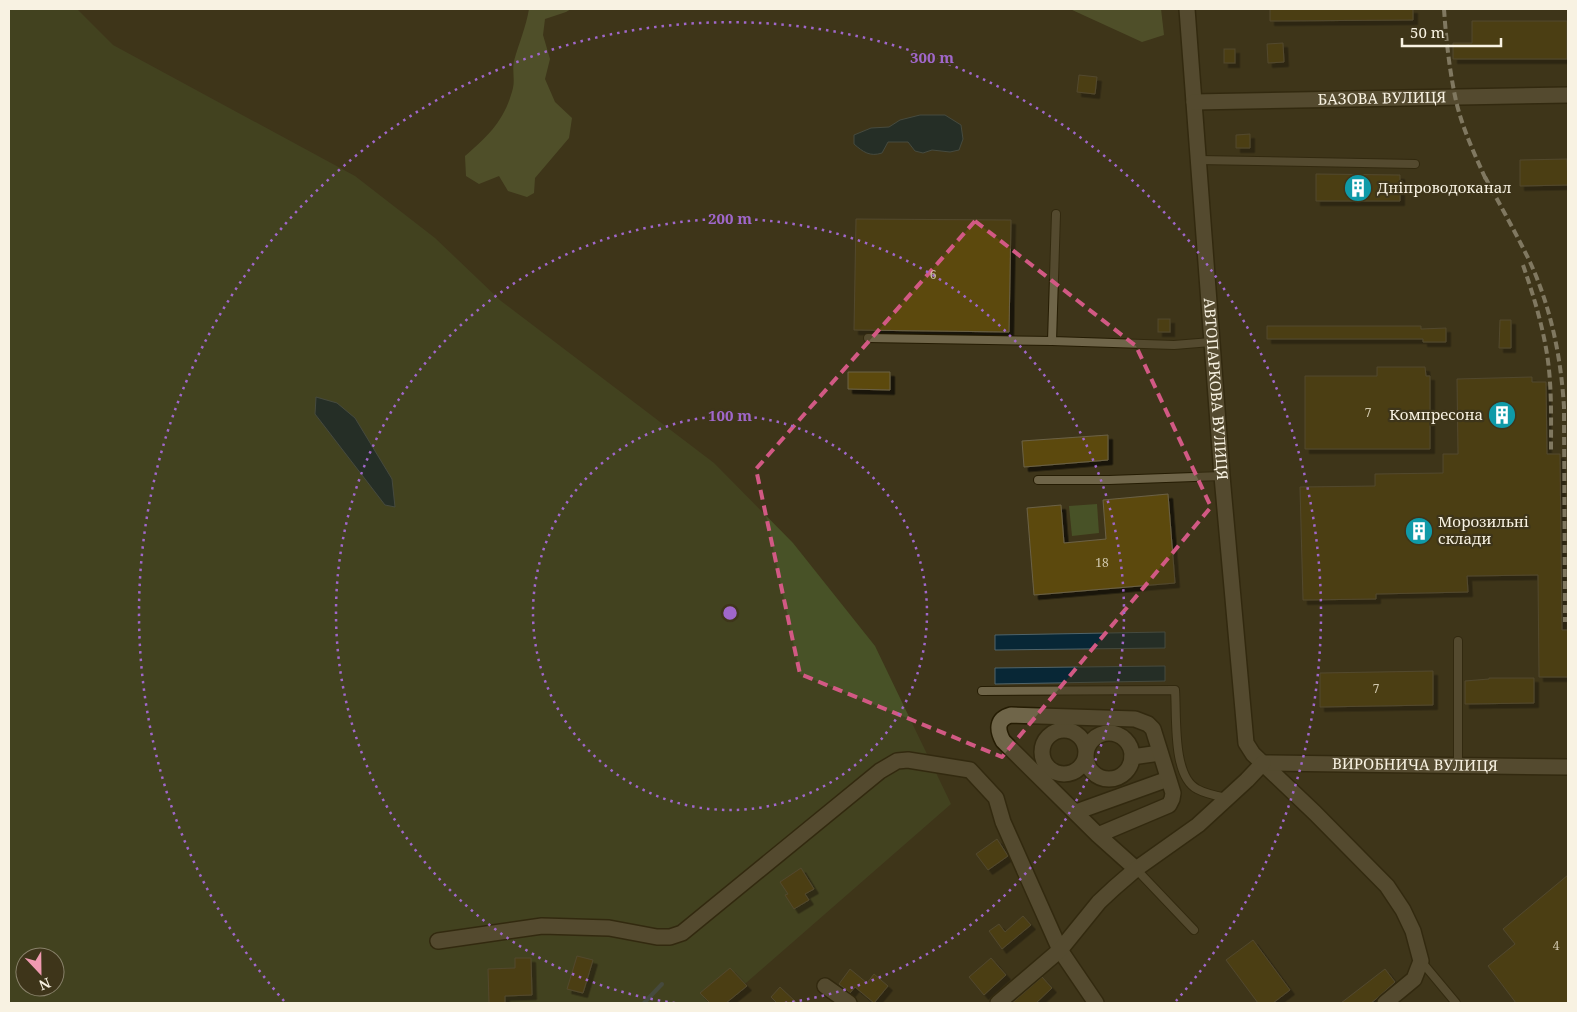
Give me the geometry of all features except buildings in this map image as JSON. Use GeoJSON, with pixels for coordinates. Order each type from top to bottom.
{"type":"FeatureCollection","features":[{"type":"Feature","properties":{"kind":"street","name":"АВТОПАРКОВА ВУЛИЦЯ"},"geometry":{"type":"LineString","coordinates":[[1187,9],[1211,342],[1246,744],[1253,754],[1264,762],[1387,886],[1403,910],[1413,931],[1421,961]]}},
{"type":"Feature","properties":{"kind":"street","name":"БАЗОВА ВУЛИЦЯ"},"geometry":{"type":"LineString","coordinates":[[1194,102],[1568,95]]}},
{"type":"Feature","properties":{"kind":"street"},"geometry":{"type":"LineString","coordinates":[[1098,835],[1169,805],[1173,793],[1153,729],[1148,724],[1135,718],[1011,715],[1001,720],[998,726],[1004,741],[1098,835],[1136,869]]}},
{"type":"Feature","properties":{"kind":"street"},"geometry":{"type":"LineString","coordinates":[[1114,733],[1125,739],[1132,751],[1132,757],[1128,770],[1118,777],[1105,779],[1093,773],[1086,755],[1090,743],[1101,735],[1114,733]]}},
{"type":"Feature","properties":{"kind":"street"},"geometry":{"type":"LineString","coordinates":[[1132,757],[1160,753]]}},
{"type":"Feature","properties":{"kind":"street"},"geometry":{"type":"LineString","coordinates":[[438,941],[542,926],[609,928],[657,937],[670,937],[682,933],[880,771],[897,761],[908,760],[970,770],[996,798],[1004,822],[1060,950],[1096,1003]]}},
{"type":"Feature","properties":{"kind":"street","name":"ВИРОБНИЧА ВУЛИЦЯ"},"geometry":{"type":"LineString","coordinates":[[1264,762],[1568,767]]}},
{"type":"Feature","properties":{"kind":"street"},"geometry":{"type":"LineString","coordinates":[[998,1003],[1060,950],[1099,902],[1136,869],[1198,825],[1264,762]]}},
{"type":"Feature","properties":{"kind":"street"},"geometry":{"type":"LineString","coordinates":[[1076,812],[1168,779]]}},
{"type":"Feature","properties":{"kind":"street"},"geometry":{"type":"LineString","coordinates":[[1385,1003],[1414,979],[1421,961]]}},
{"type":"Feature","properties":{"kind":"street"},"geometry":{"type":"LineString","coordinates":[[825,986],[849,1003]]}},
{"type":"Feature","properties":{"kind":"lane"},"geometry":{"type":"LineString","coordinates":[[1198,160],[1415,164]]}},
{"type":"Feature","properties":{"kind":"lane"},"geometry":{"type":"LineString","coordinates":[[1052,342],[1056,214]]}},
{"type":"Feature","properties":{"kind":"lane"},"geometry":{"type":"LineString","coordinates":[[868,338],[1174,345],[1211,342]]}},
{"type":"Feature","properties":{"kind":"lane"},"geometry":{"type":"LineString","coordinates":[[1038,480],[1109,480],[1222,476]]}},
{"type":"Feature","properties":{"kind":"lane"},"geometry":{"type":"LineString","coordinates":[[1458,641],[1458,766]]}},
{"type":"Feature","properties":{"kind":"lane"},"geometry":{"type":"LineString","coordinates":[[982,691],[1176,690],[1178,755],[1182,770],[1188,782],[1196,789],[1227,798]]}},
{"type":"Feature","properties":{"kind":"lane"},"geometry":{"type":"LineString","coordinates":[[1136,869],[1194,930]]}},
{"type":"Feature","properties":{"kind":"lane"},"geometry":{"type":"LineString","coordinates":[[1421,961],[1456,1003]]}},
{"type":"Feature","properties":{"kind":"highlighted area"},"geometry":{"type":"Polygon","coordinates":[[[975,221],[1136,346],[1211,507],[1002,757],[800,674],[756,469],[975,221]]]}},
{"type":"Feature","properties":{"kind":"green space"},"geometry":{"type":"Polygon","coordinates":[[[9,9],[77,9],[113,45],[355,176],[435,238],[501,301],[714,463],[793,543],[875,646],[951,804],[723,1003],[9,1003],[9,9]],[[315,414],[385,505],[394,506],[392,479],[355,418],[315,414]]]}},
{"type":"Feature","properties":{"kind":"green space"},"geometry":{"type":"Polygon","coordinates":[[[529,9],[571,9],[545,19],[543,35],[550,59],[545,79],[555,102],[572,118],[569,138],[535,178],[534,193],[527,197],[508,191],[499,176],[479,184],[466,176],[465,156],[489,134],[506,109],[513,88],[514,61],[529,9]]]}},
{"type":"Feature","properties":{"kind":"green space"},"geometry":{"type":"Polygon","coordinates":[[[1070,9],[1161,9],[1164,35],[1142,42],[1070,9]]]}},
{"type":"Feature","properties":{"kind":"green space"},"geometry":{"type":"Polygon","coordinates":[[[1097,504],[1099,533],[1072,536],[1069,506],[1097,504]]]}},
{"type":"Feature","properties":{"kind":"water"},"geometry":{"type":"Polygon","coordinates":[[[920,115],[945,115],[961,125],[963,139],[959,150],[950,152],[932,150],[923,153],[915,151],[908,142],[888,142],[882,153],[870,154],[854,144],[854,135],[871,128],[889,127],[900,120],[920,115]]]}},
{"type":"Feature","properties":{"kind":"water"},"geometry":{"type":"Polygon","coordinates":[[[316,397],[337,403],[355,418],[392,479],[395,507],[385,505],[315,414],[316,397]]]}},
{"type":"Feature","properties":{"kind":"water"},"geometry":{"type":"Polygon","coordinates":[[[1165,632],[1165,648],[995,650],[995,635],[1165,632]]]}},
{"type":"Feature","properties":{"kind":"water"},"geometry":{"type":"Polygon","coordinates":[[[1165,666],[1165,681],[995,684],[995,668],[1165,666]]]}},
{"type":"Feature","properties":{"kind":"waterway"},"geometry":{"type":"LineString","coordinates":[[644,1003],[662,984]]}},
{"type":"Feature","properties":{"kind":"railway"},"geometry":{"type":"LineString","coordinates":[[1444,9],[1449,63],[1458,107],[1469,140],[1487,182]]}},
{"type":"Feature","properties":{"kind":"railway"},"geometry":{"type":"LineString","coordinates":[[1485,177],[1530,262],[1544,297],[1554,333],[1564,407],[1565,622]]}},
{"type":"Feature","properties":{"kind":"railway"},"geometry":{"type":"LineString","coordinates":[[1523,265],[1543,331],[1549,366],[1551,451]]}},
{"type":"Feature","properties":{"kind":"place","name":"Дніпроводоканал"},"geometry":{"type":"Point","coordinates":[1358,188]}},
{"type":"Feature","properties":{"kind":"place","name":"Компресона"},"geometry":{"type":"Point","coordinates":[1502,415]}},
{"type":"Feature","properties":{"kind":"place","name":"Морозильні склади"},"geometry":{"type":"Point","coordinates":[1419,531]}}]}
